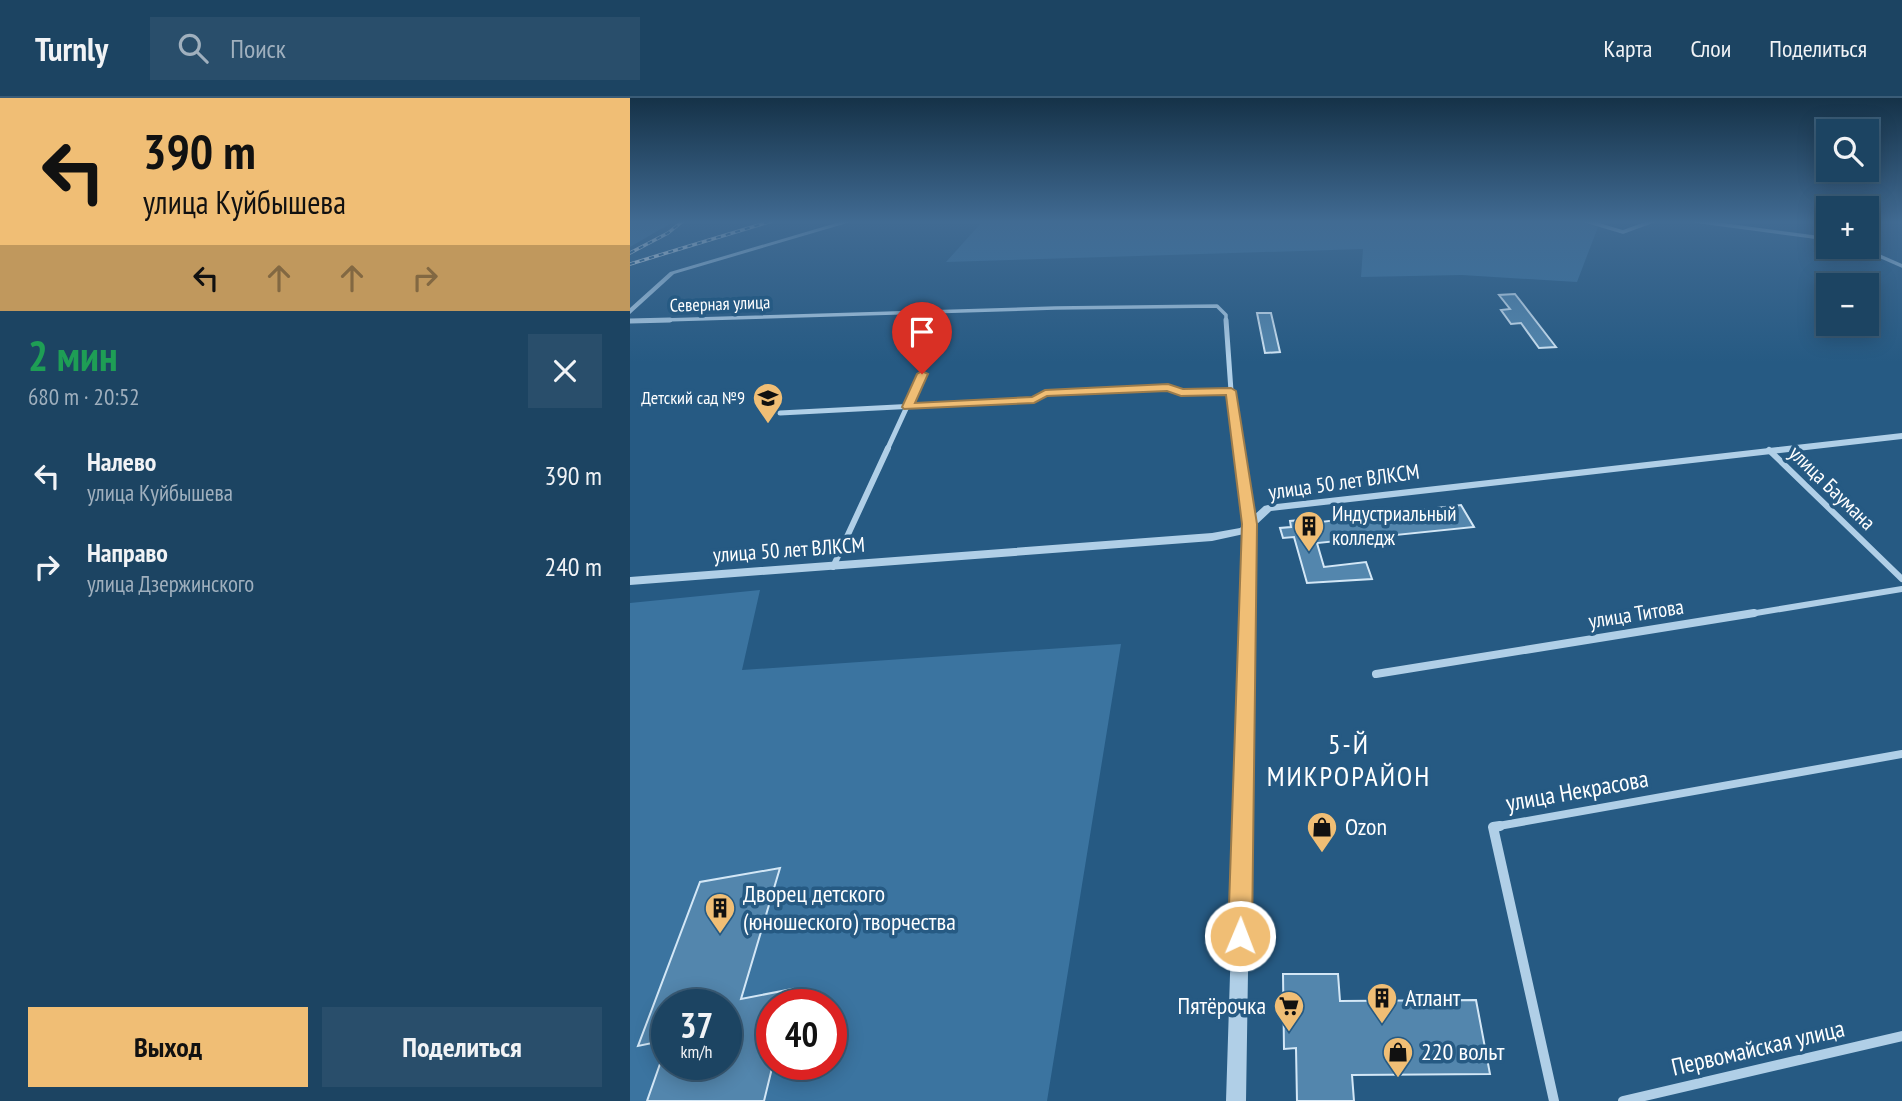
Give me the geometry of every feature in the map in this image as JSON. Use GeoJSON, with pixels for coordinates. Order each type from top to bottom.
{"type":"FeatureCollection","features":[{"type":"Feature","properties":{"kind":"street"},"geometry":{"type":"LineString","coordinates":[[630,312],[643,294],[663,279],[687,268]]}},
{"type":"Feature","properties":{"kind":"street","name":"Северная улица"},"geometry":{"type":"LineString","coordinates":[[630,321],[1217,306],[1226,315],[1231,391]]}},
{"type":"Feature","properties":{"kind":"street"},"geometry":{"type":"LineString","coordinates":[[833,567],[922,374]]}},
{"type":"Feature","properties":{"kind":"street"},"geometry":{"type":"LineString","coordinates":[[780,413],[1034,400],[1039,395],[1058,392],[1168,388],[1181,393],[1231,391],[1250,524],[1236,1101]]}},
{"type":"Feature","properties":{"kind":"street","name":"улица 50 лет ВЛКСМ"},"geometry":{"type":"LineString","coordinates":[[630,581],[1212,537],[1242,531],[1268,508],[1902,436]]}},
{"type":"Feature","properties":{"kind":"street","name":"улица Баумана"},"geometry":{"type":"LineString","coordinates":[[1769,450],[1902,579]]}},
{"type":"Feature","properties":{"kind":"street","name":"улица Титова"},"geometry":{"type":"LineString","coordinates":[[1376,674],[1902,589]]}},
{"type":"Feature","properties":{"kind":"street","name":"улица Некрасова"},"geometry":{"type":"LineString","coordinates":[[1553,1101],[1493,827],[1902,754]]}},
{"type":"Feature","properties":{"kind":"street","name":"Первомайская улица"},"geometry":{"type":"LineString","coordinates":[[1623,1101],[1902,1036]]}},
{"type":"Feature","properties":{"kind":"shaded area"},"geometry":{"type":"Polygon","coordinates":[[[1362,268],[1582,268],[1577,282],[1462,275],[1361,277],[1362,268]]]}},
{"type":"Feature","properties":{"kind":"shaded area"},"geometry":{"type":"Polygon","coordinates":[[[760,590],[742,670],[1121,644],[1047,1101],[630,1101],[630,603],[760,590]]]}},
{"type":"Feature","properties":{"kind":"building"},"geometry":{"type":"Polygon","coordinates":[[[1515,294],[1556,347],[1539,348],[1521,323],[1511,324],[1501,310],[1510,309],[1499,295],[1515,294]]]}},
{"type":"Feature","properties":{"kind":"building"},"geometry":{"type":"Polygon","coordinates":[[[1257,313],[1271,313],[1280,352],[1265,353],[1257,313]]]}},
{"type":"Feature","properties":{"kind":"building","name":"Индустриальный колледж"},"geometry":{"type":"Polygon","coordinates":[[[1461,505],[1474,527],[1317,543],[1324,567],[1366,562],[1372,579],[1307,583],[1294,537],[1283,538],[1280,528],[1291,527],[1290,521],[1312,519],[1313,523],[1461,505]]]}},
{"type":"Feature","properties":{"kind":"building","name":"Дворец детского (юношеского) творчества"},"geometry":{"type":"Polygon","coordinates":[[[780,868],[742,996],[742,989],[660,989],[700,882],[780,868]]]}},
{"type":"Feature","properties":{"kind":"building","name":"Атлант"},"geometry":{"type":"Polygon","coordinates":[[[1283,974],[1338,974],[1340,1001],[1476,1000],[1490,1074],[1352,1075],[1354,1101],[1297,1101],[1296,1048],[1284,1049],[1283,974]]]}},
{"type":"Feature","properties":{"kind":"building","name":"Дворец детского (юношеского) творчества"},"geometry":{"type":"Polygon","coordinates":[[[756,996],[756,1080],[769,1080],[764,1101],[647,1101],[654,1080],[742,1080],[742,999],[756,996]]]}},
{"type":"Feature","properties":{"kind":"building","name":"Дворец детского (юношеского) творчества"},"geometry":{"type":"Polygon","coordinates":[[[651,1012],[651,1043],[638,1046],[651,1012]]]}},
{"type":"Feature","properties":{"kind":"place","name":"Детский сад №9"},"geometry":{"type":"Point","coordinates":[768,425]}},
{"type":"Feature","properties":{"kind":"place","name":"Индустриальный колледж"},"geometry":{"type":"Point","coordinates":[1309,553]}},
{"type":"Feature","properties":{"kind":"place","name":"Ozon"},"geometry":{"type":"Point","coordinates":[1322,854]}},
{"type":"Feature","properties":{"kind":"place","name":"Дворец детского (юношеского) творчества"},"geometry":{"type":"Point","coordinates":[720,935]}},
{"type":"Feature","properties":{"kind":"place","name":"Атлант"},"geometry":{"type":"Point","coordinates":[1382,1025]}},
{"type":"Feature","properties":{"kind":"place","name":"Пятёрочка"},"geometry":{"type":"Point","coordinates":[1289,1033]}},
{"type":"Feature","properties":{"kind":"place","name":"220 вольт"},"geometry":{"type":"Point","coordinates":[1398,1079]}},
{"type":"Feature","properties":{"kind":"district","name":"5-Й МИКРОРАЙОН"},"geometry":{"type":"Point","coordinates":[1349,760]}},
{"type":"Feature","properties":{"kind":"route"},"geometry":{"type":"LineString","coordinates":[[922,374],[908,407],[1034,400],[1036,396],[1045,393],[1168,388],[1181,393],[1231,391],[1250,524],[1240,936]]}}]}
